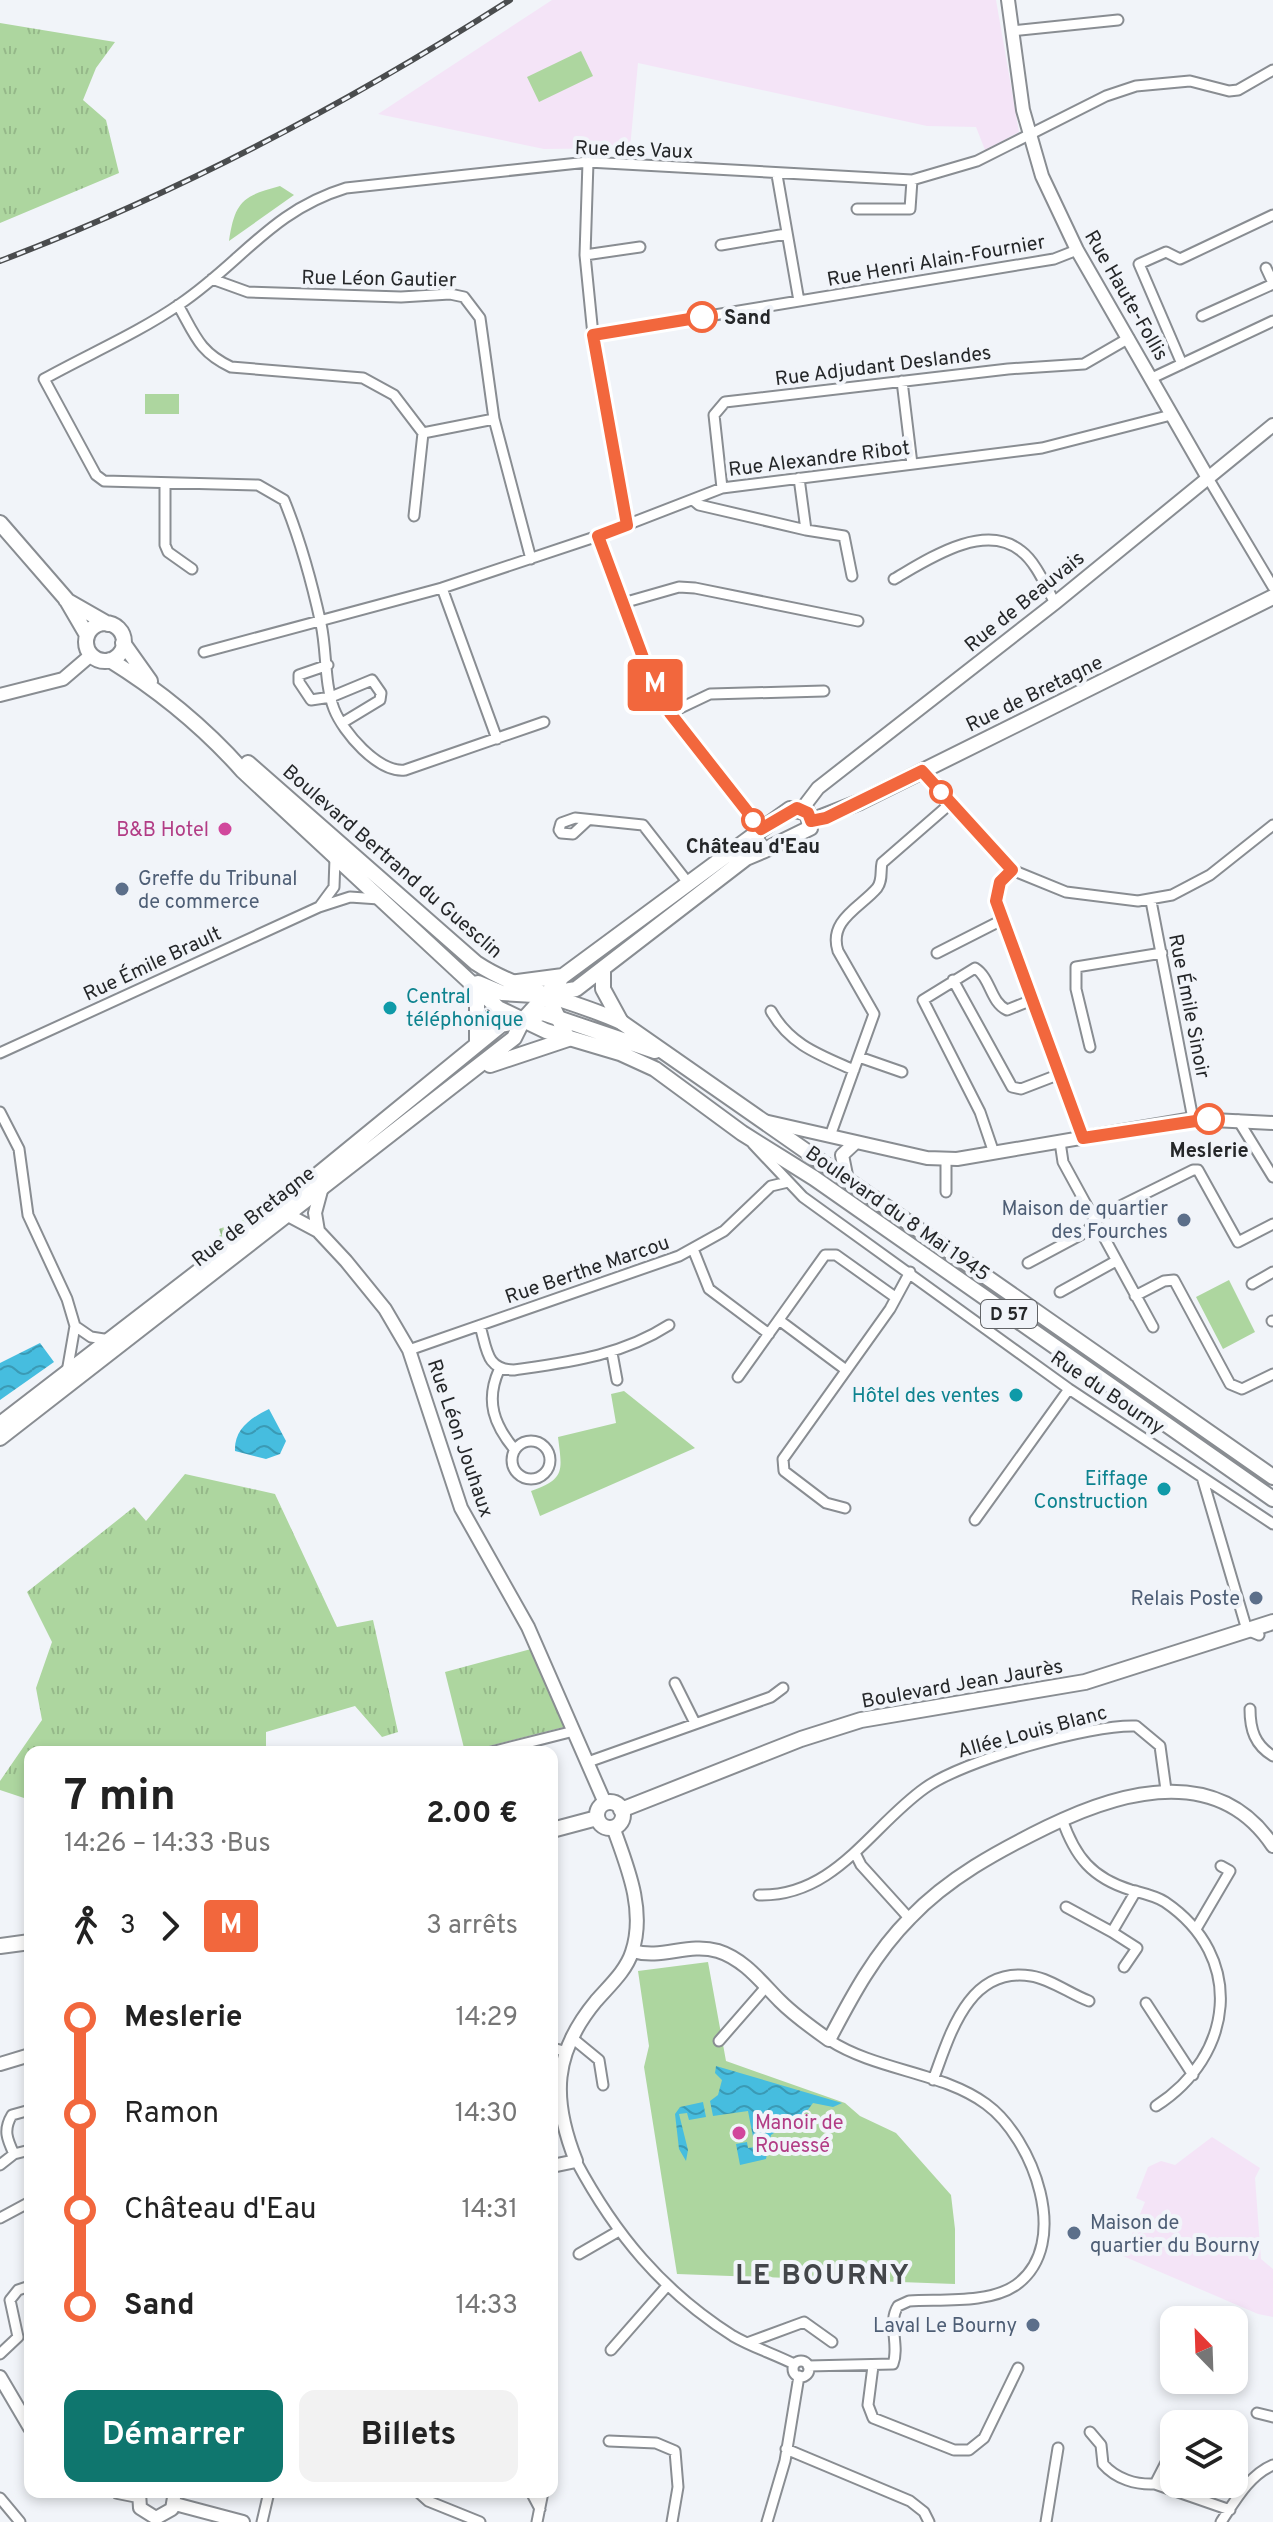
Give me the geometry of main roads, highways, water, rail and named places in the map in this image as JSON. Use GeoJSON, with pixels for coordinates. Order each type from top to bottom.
{"type":"FeatureCollection","features":[{"type":"Feature","properties":{"kind":"main road"},"geometry":{"type":"LineString","coordinates":[[0,523],[66,599],[87,635],[86,645],[91,655],[100,660],[110,660],[120,654],[123,643],[118,629],[66,599]]}},
{"type":"Feature","properties":{"kind":"main road","name":"Rue de Bretagne"},"geometry":{"type":"LineString","coordinates":[[0,1438],[518,1035],[523,1020],[563,976],[790,809],[826,818],[1273,597]]}},
{"type":"Feature","properties":{"kind":"main road"},"geometry":{"type":"LineString","coordinates":[[87,635],[96,625],[108,624]]}},
{"type":"Feature","properties":{"kind":"main road","name":"Boulevard Bertrand du Guesclin"},"geometry":{"type":"LineString","coordinates":[[123,643],[155,688]]}},
{"type":"Feature","properties":{"kind":"main road","name":"Boulevard Bertrand du Guesclin"},"geometry":{"type":"LineString","coordinates":[[110,660],[155,688],[498,1008],[523,1020]]}},
{"type":"Feature","properties":{"kind":"main road","name":"Boulevard Bertrand du Guesclin"},"geometry":{"type":"LineString","coordinates":[[220,746],[247,762],[476,963],[510,983],[547,994]]}},
{"type":"Feature","properties":{"kind":"main road","name":"Rue de Bretagne"},"geometry":{"type":"LineString","coordinates":[[547,994],[576,989],[746,858],[805,833],[806,815]]}},
{"type":"Feature","properties":{"kind":"main road"},"geometry":{"type":"LineString","coordinates":[[760,831],[756,841],[765,850]]}},
{"type":"Feature","properties":{"kind":"main road"},"geometry":{"type":"LineString","coordinates":[[603,969],[605,996],[621,1022]]}},
{"type":"Feature","properties":{"kind":"main road"},"geometry":{"type":"LineString","coordinates":[[510,983],[563,976]]}},
{"type":"Feature","properties":{"kind":"main road"},"geometry":{"type":"LineString","coordinates":[[470,1073],[515,1054],[568,1039],[547,994],[507,995],[474,984],[477,1044]]}},
{"type":"Feature","properties":{"kind":"main road","name":"Boulevard du 8 Mai 1945"},"geometry":{"type":"LineString","coordinates":[[547,994],[621,1022],[1273,1477]]}},
{"type":"Feature","properties":{"kind":"main road"},"geometry":{"type":"LineString","coordinates":[[523,1020],[543,1013],[667,1056]]}},
{"type":"Feature","properties":{"kind":"main road","name":"Rue de Bretagne"},"geometry":{"type":"LineString","coordinates":[[0,1424],[110,1340],[501,1025],[523,1020]]}},
{"type":"Feature","properties":{"kind":"main road","name":"Boulevard du 8 Mai 1945"},"geometry":{"type":"LineString","coordinates":[[523,1020],[568,1039],[620,1053],[655,1069],[742,1133],[810,1175],[1273,1499]]}},
{"type":"Feature","properties":{"kind":"main road","name":"Boulevard Jean Jaurès"},"geometry":{"type":"LineString","coordinates":[[621,1810],[801,1739],[861,1720],[1085,1682],[1260,1632],[1273,1622]]}},
{"type":"Feature","properties":{"kind":"main road"},"geometry":{"type":"LineString","coordinates":[[605,1803],[616,1804],[621,1810],[622,1818],[613,1827],[602,1825],[597,1818],[599,1807],[605,1803]]}},
{"type":"Feature","properties":{"kind":"main road"},"geometry":{"type":"LineString","coordinates":[[558,1828],[597,1818]]}},
{"type":"Feature","properties":{"kind":"main road"},"geometry":{"type":"LineString","coordinates":[[0,1946],[24,1943]]}},
{"type":"Feature","properties":{"kind":"water"},"geometry":{"type":"Polygon","coordinates":[[[40,1343],[54,1362],[0,1400],[0,1363],[40,1343]]]}},
{"type":"Feature","properties":{"kind":"water"},"geometry":{"type":"Polygon","coordinates":[[[269,1409],[286,1441],[280,1454],[266,1459],[235,1451],[237,1437],[244,1426],[269,1409]]]}},
{"type":"Feature","properties":{"kind":"water"},"geometry":{"type":"Polygon","coordinates":[[[716,2066],[842,2103],[833,2107],[813,2103],[807,2111],[771,2135],[766,2159],[740,2165],[736,2144],[747,2142],[748,2148],[755,2147],[748,2111],[713,2116],[710,2101],[718,2095],[722,2080],[715,2073],[716,2066]]]}},
{"type":"Feature","properties":{"kind":"water"},"geometry":{"type":"Polygon","coordinates":[[[703,2102],[706,2117],[689,2120],[687,2113],[679,2114],[688,2150],[686,2161],[679,2149],[675,2114],[680,2107],[703,2102]]]}},
{"type":"Feature","properties":{"kind":"railway"},"geometry":{"type":"LineString","coordinates":[[0,261],[133,206],[262,144],[387,75],[510,0]]}},
{"type":"Feature","properties":{"kind":"place","name":"Sand"},"geometry":{"type":"Point","coordinates":[702,317]}},
{"type":"Feature","properties":{"kind":"place","name":"Château d'Eau"},"geometry":{"type":"Point","coordinates":[753,820]}},
{"type":"Feature","properties":{"kind":"place","name":"B&B Hotel"},"geometry":{"type":"Point","coordinates":[225,829]}},
{"type":"Feature","properties":{"kind":"place","name":"Greffe du Tribunal de commerce"},"geometry":{"type":"Point","coordinates":[122,889]}},
{"type":"Feature","properties":{"kind":"place","name":"Central téléphonique"},"geometry":{"type":"Point","coordinates":[390,1008]}},
{"type":"Feature","properties":{"kind":"place","name":"Meslerie"},"geometry":{"type":"Point","coordinates":[1209,1119]}},
{"type":"Feature","properties":{"kind":"place","name":"Maison de quartier des Fourches"},"geometry":{"type":"Point","coordinates":[1184,1220]}},
{"type":"Feature","properties":{"kind":"place","name":"Hôtel des ventes"},"geometry":{"type":"Point","coordinates":[1016,1395]}},
{"type":"Feature","properties":{"kind":"place","name":"Eiffage Construction"},"geometry":{"type":"Point","coordinates":[1164,1489]}},
{"type":"Feature","properties":{"kind":"place","name":"Relais Poste"},"geometry":{"type":"Point","coordinates":[1256,1598]}},
{"type":"Feature","properties":{"kind":"place","name":"Manoir de Rouessé"},"geometry":{"type":"Point","coordinates":[739,2133]}},
{"type":"Feature","properties":{"kind":"place","name":"Maison de quartier du Bourny"},"geometry":{"type":"Point","coordinates":[1074,2233]}},
{"type":"Feature","properties":{"kind":"place","name":"Laval Le Bourny"},"geometry":{"type":"Point","coordinates":[1033,2325]}},
{"type":"Feature","properties":{"kind":"district","name":"LE BOURNY"},"geometry":{"type":"Point","coordinates":[823,2274]}}]}
